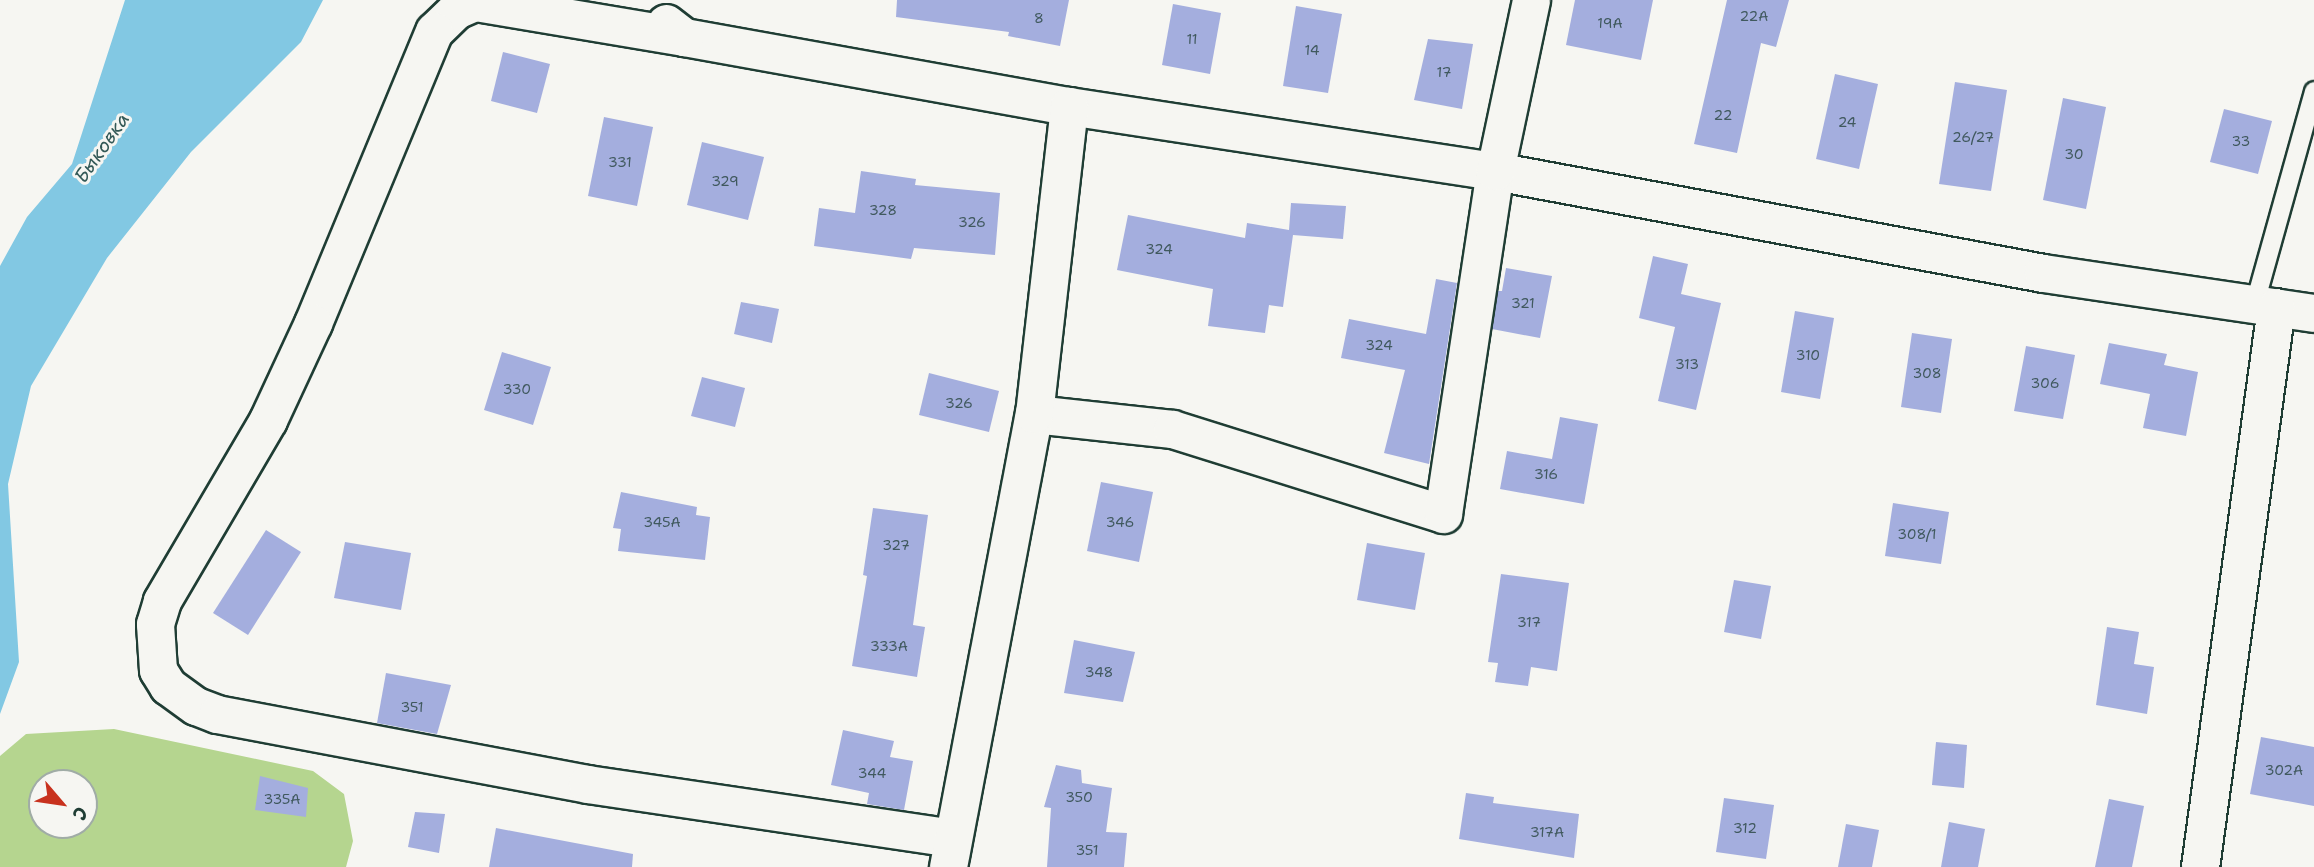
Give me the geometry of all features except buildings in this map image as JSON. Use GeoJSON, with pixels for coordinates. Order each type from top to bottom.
{"type":"FeatureCollection","features":[{"type":"Feature","properties":{"kind":"street"},"geometry":{"type":"LineString","coordinates":[[1034,414],[1172,429],[1443,514],[1496,171],[1531,0]]}},
{"type":"Feature","properties":{"kind":"street"},"geometry":{"type":"LineString","coordinates":[[1069,106],[1034,414],[950,852],[217,715],[196,706],[167,686],[158,670],[156,624],[162,601],[268,420],[313,323],[434,31],[456,10],[474,2],[1069,106],[1496,171],[2043,273],[2314,313]]}},
{"type":"Feature","properties":{"kind":"street"},"geometry":{"type":"LineString","coordinates":[[646,8],[684,37]]}},
{"type":"Feature","properties":{"kind":"street"},"geometry":{"type":"LineString","coordinates":[[2200,867],[2265,305]]}},
{"type":"Feature","properties":{"kind":"lane"},"geometry":{"type":"LineString","coordinates":[[2265,305],[2314,91]]}},
{"type":"Feature","properties":{"kind":"green space"},"geometry":{"type":"Polygon","coordinates":[[[114,729],[313,771],[344,794],[353,841],[346,867],[0,867],[0,756],[26,734],[114,729]]]}},
{"type":"Feature","properties":{"kind":"water","name":"Быковка"},"geometry":{"type":"Polygon","coordinates":[[[125,0],[323,0],[301,42],[191,152],[107,258],[31,386],[8,484],[19,662],[0,714],[0,266],[27,217],[72,164],[125,0]]]}}]}
